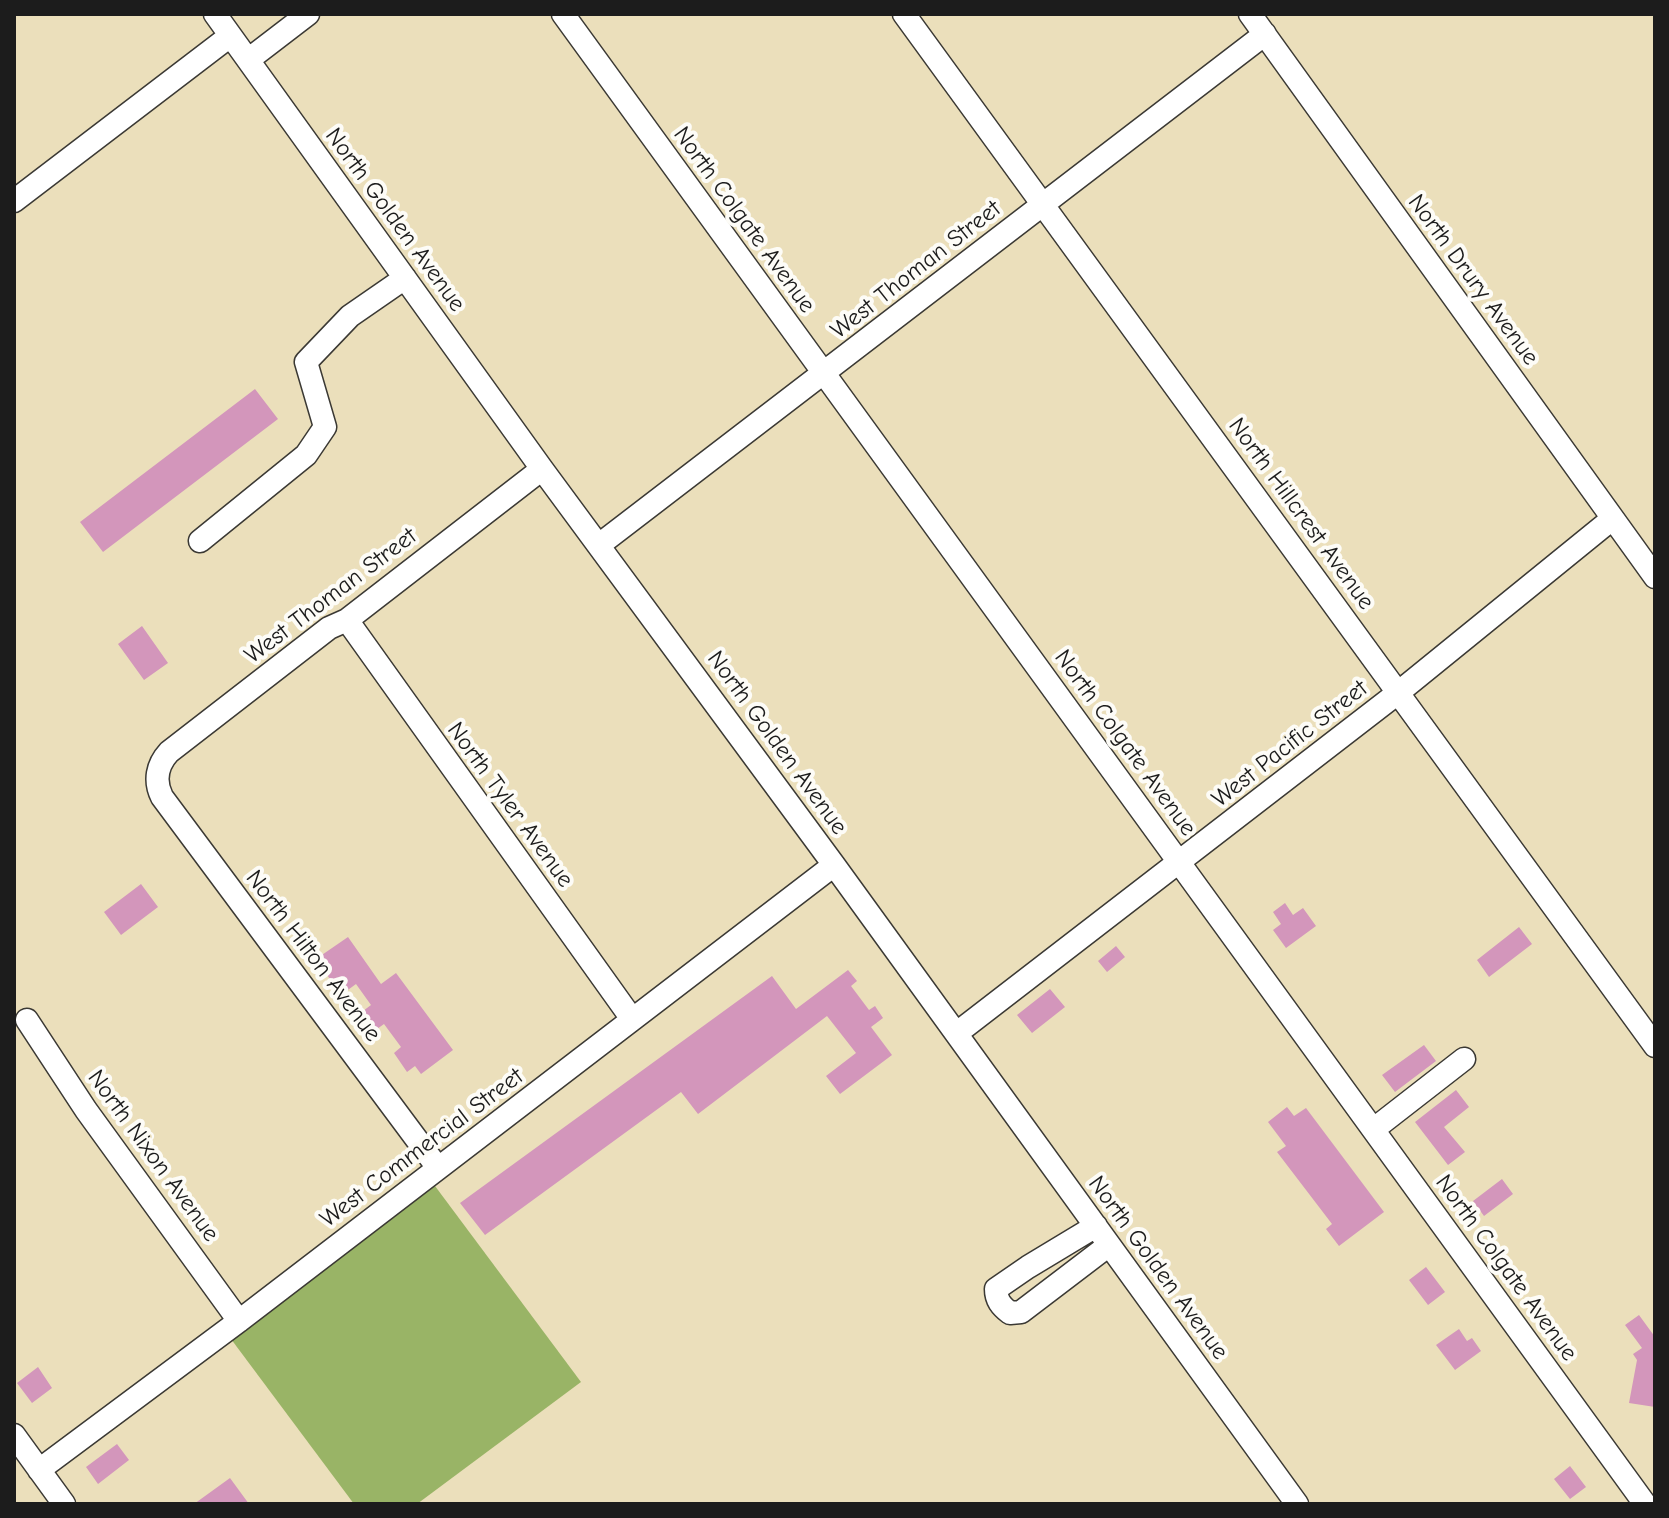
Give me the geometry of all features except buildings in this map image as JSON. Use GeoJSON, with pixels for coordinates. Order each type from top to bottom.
{"type":"FeatureCollection","features":[{"type":"Feature","properties":{"kind":"street","name":"North Golden Avenue"},"geometry":{"type":"LineString","coordinates":[[215,14],[542,469],[957,1033],[1297,1504]]}},
{"type":"Feature","properties":{"kind":"street"},"geometry":{"type":"LineString","coordinates":[[248,60],[308,14]]}},
{"type":"Feature","properties":{"kind":"street","name":"North Colgate Avenue"},"geometry":{"type":"LineString","coordinates":[[563,14],[1374,1129],[1648,1499]]}},
{"type":"Feature","properties":{"kind":"street","name":"North Hillcrest Avenue"},"geometry":{"type":"LineString","coordinates":[[904,14],[1655,1046]]}},
{"type":"Feature","properties":{"kind":"street","name":"North Drury Avenue"},"geometry":{"type":"LineString","coordinates":[[1250,14],[1655,577]]}},
{"type":"Feature","properties":{"kind":"street","name":"West Thoman Street"},"geometry":{"type":"LineString","coordinates":[[599,545],[1265,34]]}},
{"type":"Feature","properties":{"kind":"street"},"geometry":{"type":"LineString","coordinates":[[14,201],[230,36]]}},
{"type":"Feature","properties":{"kind":"street"},"geometry":{"type":"LineString","coordinates":[[200,541],[306,455],[325,427],[306,362],[350,316],[405,278]]}},
{"type":"Feature","properties":{"kind":"street","name":"West Thoman Street"},"geometry":{"type":"LineString","coordinates":[[158,771],[169,752],[329,628],[347,620],[542,469]]}},
{"type":"Feature","properties":{"kind":"street","name":"West Pacific Street"},"geometry":{"type":"LineString","coordinates":[[957,1033],[1399,692],[1612,519]]}},
{"type":"Feature","properties":{"kind":"street","name":"North Tyler Avenue"},"geometry":{"type":"LineString","coordinates":[[347,620],[632,1019]]}},
{"type":"Feature","properties":{"kind":"street","name":"North Hilton Avenue"},"geometry":{"type":"LineString","coordinates":[[158,771],[158,787],[162,797],[438,1168]]}},
{"type":"Feature","properties":{"kind":"street","name":"West Commercial Street"},"geometry":{"type":"LineString","coordinates":[[39,1470],[239,1321],[834,865]]}},
{"type":"Feature","properties":{"kind":"street","name":"North Nixon Avenue"},"geometry":{"type":"LineString","coordinates":[[27,1020],[86,1110],[239,1321]]}},
{"type":"Feature","properties":{"kind":"street"},"geometry":{"type":"LineString","coordinates":[[1374,1129],[1464,1059]]}},
{"type":"Feature","properties":{"kind":"street"},"geometry":{"type":"LineString","coordinates":[[1096,1226],[996,1289],[1001,1306],[1010,1313],[1021,1312],[1109,1245]]}},
{"type":"Feature","properties":{"kind":"street"},"geometry":{"type":"LineString","coordinates":[[14,1435],[64,1504]]}},
{"type":"Feature","properties":{"kind":"green space"},"geometry":{"type":"Polygon","coordinates":[[[435,1186],[581,1382],[417,1504],[354,1504],[231,1339],[435,1186]]]}}]}
